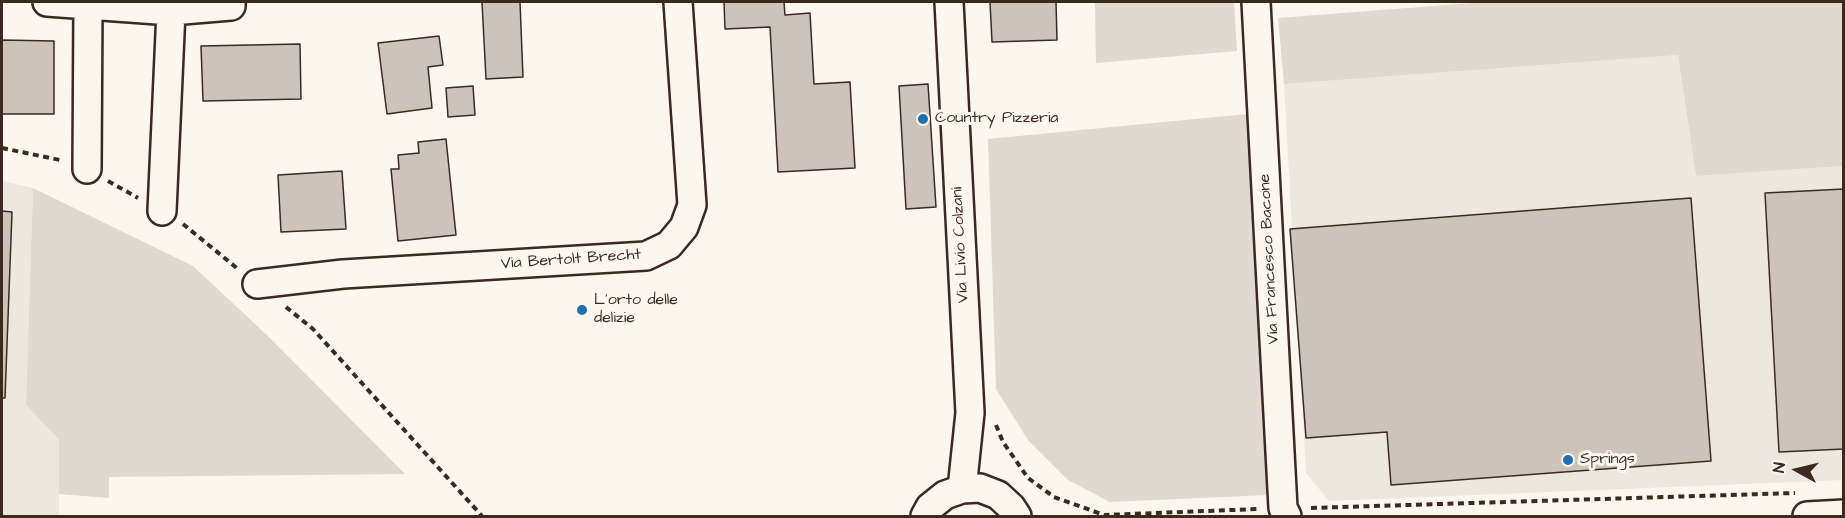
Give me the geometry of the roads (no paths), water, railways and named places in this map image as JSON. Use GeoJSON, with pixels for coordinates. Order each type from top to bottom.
{"type":"FeatureCollection","features":[{"type":"Feature","properties":{"kind":"street"},"geometry":{"type":"LineString","coordinates":[[47,2],[171,10],[231,6],[231,2]]}},
{"type":"Feature","properties":{"kind":"street","name":"Via Bertolt Brecht"},"geometry":{"type":"LineString","coordinates":[[257,284],[343,274],[646,256],[669,245],[684,227],[692,205],[678,2]]}},
{"type":"Feature","properties":{"kind":"street","name":"Via Livio Colzani"},"geometry":{"type":"LineString","coordinates":[[950,2],[970,413],[962,489]]}},
{"type":"Feature","properties":{"kind":"street","name":"Via Francesco Bacone"},"geometry":{"type":"LineString","coordinates":[[1256,2],[1285,512]]}},
{"type":"Feature","properties":{"kind":"street"},"geometry":{"type":"LineString","coordinates":[[87,169],[88,3]]}},
{"type":"Feature","properties":{"kind":"street"},"geometry":{"type":"LineString","coordinates":[[162,211],[171,10]]}},
{"type":"Feature","properties":{"kind":"street"},"geometry":{"type":"LineString","coordinates":[[925,516],[930,507],[945,495],[962,489],[980,489],[998,495],[1017,516]]}},
{"type":"Feature","properties":{"kind":"street"},"geometry":{"type":"LineString","coordinates":[[1801,505],[1844,514]]}},
{"type":"Feature","properties":{"kind":"place","name":"Country Pizzeria"},"geometry":{"type":"Point","coordinates":[923,119]}},
{"type":"Feature","properties":{"kind":"place","name":"L'orto delle delizie"},"geometry":{"type":"Point","coordinates":[582,310]}},
{"type":"Feature","properties":{"kind":"place","name":"Springs"},"geometry":{"type":"Point","coordinates":[1568,460]}}]}
